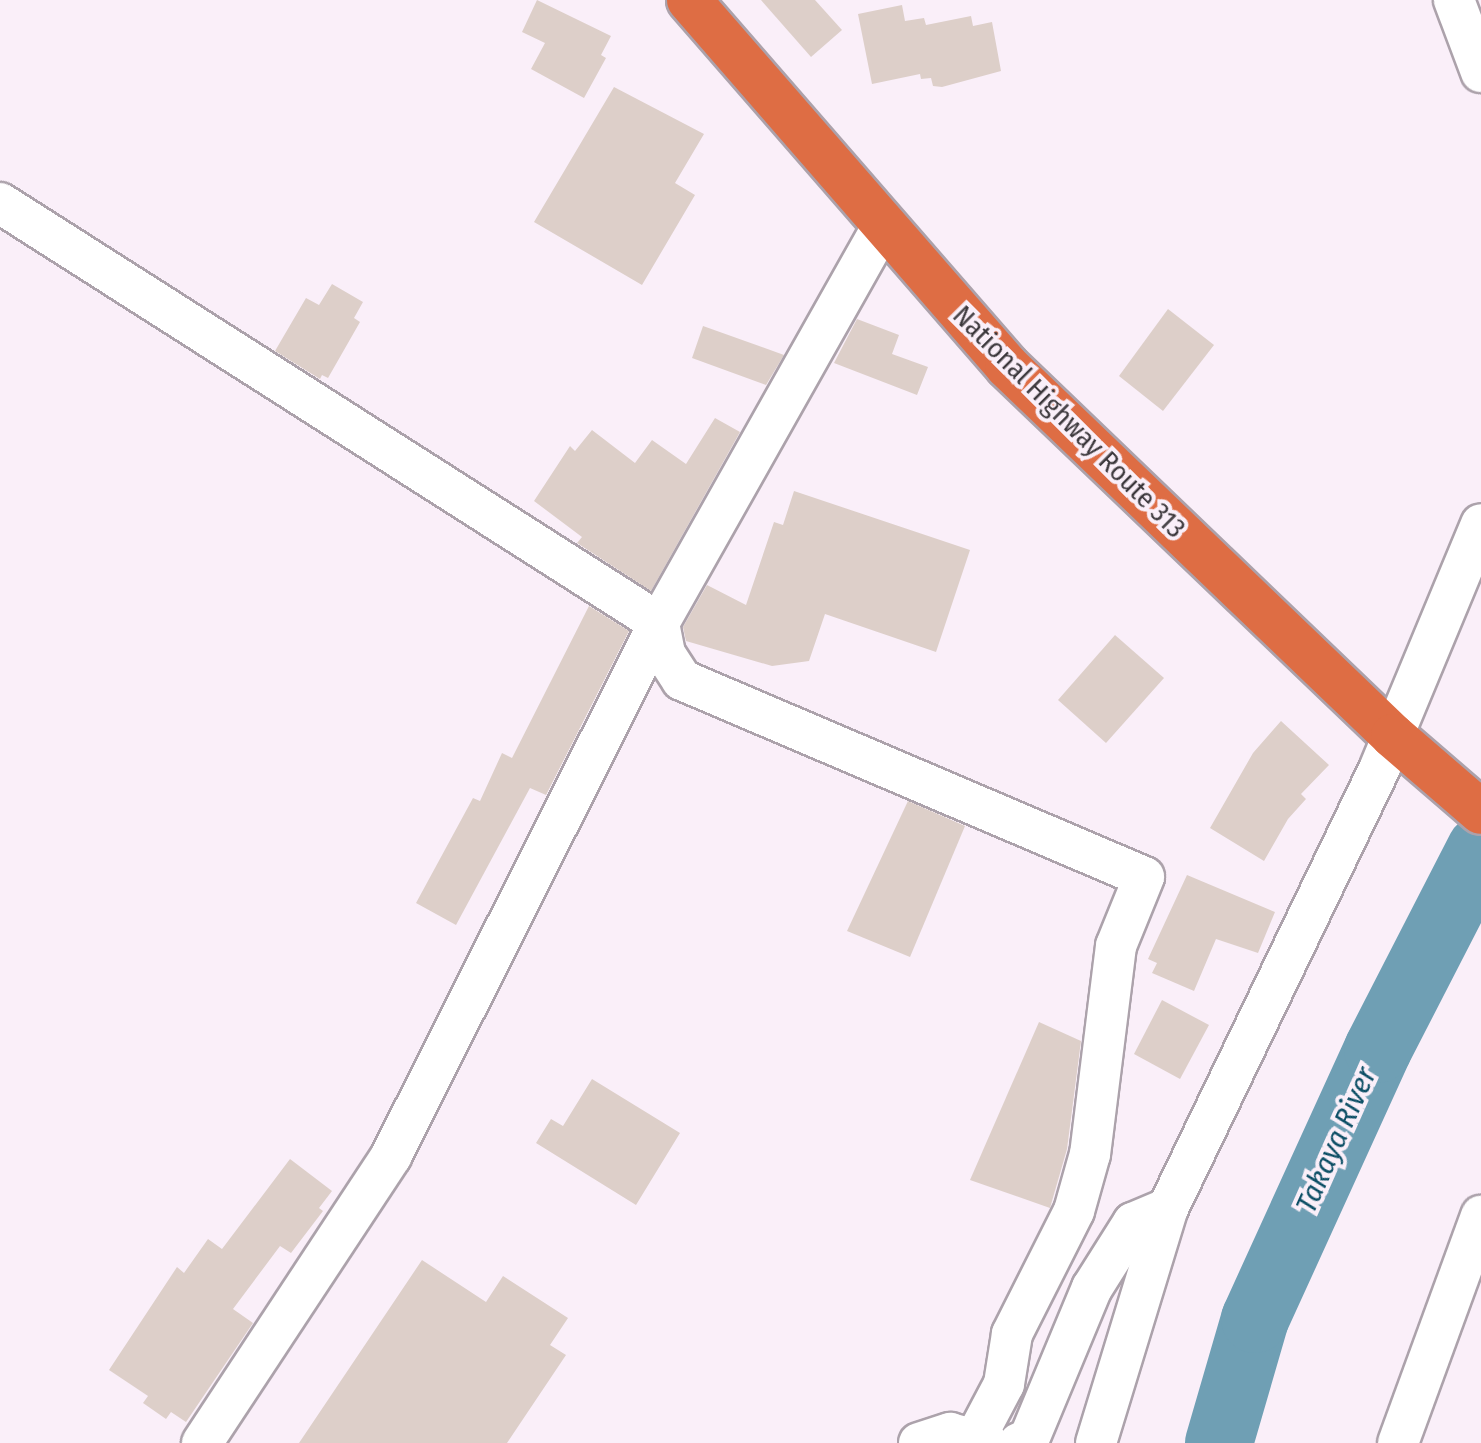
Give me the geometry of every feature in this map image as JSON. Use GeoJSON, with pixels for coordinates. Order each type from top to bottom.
{"type":"FeatureCollection","features":[{"type":"Feature","properties":{"kind":"highway","name":"National Highway Route 313"},"geometry":{"type":"LineString","coordinates":[[689,0],[882,227],[1007,366],[1398,740],[1481,812]]}},
{"type":"Feature","properties":{"kind":"street"},"geometry":{"type":"LineString","coordinates":[[1454,0],[1481,72]]}},
{"type":"Feature","properties":{"kind":"street"},"geometry":{"type":"LineString","coordinates":[[0,203],[659,623],[665,654],[682,680],[1144,877],[1116,946],[1090,1154],[1074,1211],[1012,1334],[1004,1384],[981,1441],[950,1433],[919,1443]]}},
{"type":"Feature","properties":{"kind":"street"},"geometry":{"type":"LineString","coordinates":[[202,1443],[391,1156],[659,623],[882,227]]}},
{"type":"Feature","properties":{"kind":"street"},"geometry":{"type":"LineString","coordinates":[[1096,1443],[1168,1208],[1398,740],[1481,524]]}},
{"type":"Feature","properties":{"kind":"street"},"geometry":{"type":"LineString","coordinates":[[1019,1443],[1029,1439],[1092,1288],[1116,1249],[1133,1223],[1168,1208]]}},
{"type":"Feature","properties":{"kind":"street"},"geometry":{"type":"LineString","coordinates":[[1398,1443],[1481,1216]]}},
{"type":"Feature","properties":{"kind":"building"},"geometry":{"type":"Polygon","coordinates":[[[537,0],[611,36],[601,55],[606,58],[584,98],[531,69],[545,43],[522,32],[537,0]]]}},
{"type":"Feature","properties":{"kind":"building"},"geometry":{"type":"Polygon","coordinates":[[[761,0],[815,0],[842,30],[811,57],[761,0]]]}},
{"type":"Feature","properties":{"kind":"building"},"geometry":{"type":"Polygon","coordinates":[[[902,5],[905,21],[924,18],[926,25],[971,16],[973,26],[992,22],[1001,71],[942,87],[933,86],[931,78],[921,79],[920,74],[872,84],[858,14],[902,5]]]}},
{"type":"Feature","properties":{"kind":"building"},"geometry":{"type":"Polygon","coordinates":[[[614,87],[704,134],[675,183],[695,195],[642,285],[534,222],[614,87]]]}},
{"type":"Feature","properties":{"kind":"building"},"geometry":{"type":"Polygon","coordinates":[[[332,284],[363,302],[354,318],[360,322],[328,378],[322,375],[320,379],[275,351],[306,298],[319,305],[332,284]]]}},
{"type":"Feature","properties":{"kind":"building"},"geometry":{"type":"Polygon","coordinates":[[[1168,309],[1214,345],[1163,411],[1119,376],[1168,309]]]}},
{"type":"Feature","properties":{"kind":"building"},"geometry":{"type":"Polygon","coordinates":[[[857,319],[899,335],[892,354],[928,367],[917,395],[834,363],[857,319]]]}},
{"type":"Feature","properties":{"kind":"building"},"geometry":{"type":"Polygon","coordinates":[[[703,326],[784,355],[766,385],[692,358],[703,326]]]}},
{"type":"Feature","properties":{"kind":"building"},"geometry":{"type":"Polygon","coordinates":[[[715,418],[740,432],[651,591],[577,543],[582,537],[534,501],[570,446],[575,451],[592,430],[635,463],[652,440],[686,464],[715,418]]]}},
{"type":"Feature","properties":{"kind":"building"},"geometry":{"type":"Polygon","coordinates":[[[794,491],[970,550],[936,652],[825,614],[809,661],[772,666],[686,641],[683,627],[707,585],[746,605],[774,522],[783,525],[794,491]]]}},
{"type":"Feature","properties":{"kind":"building"},"geometry":{"type":"Polygon","coordinates":[[[589,606],[629,631],[546,795],[530,788],[456,925],[416,903],[473,798],[480,801],[502,753],[512,758],[589,606]]]}},
{"type":"Feature","properties":{"kind":"building"},"geometry":{"type":"Polygon","coordinates":[[[1115,635],[1164,678],[1106,743],[1058,700],[1115,635]]]}},
{"type":"Feature","properties":{"kind":"building"},"geometry":{"type":"Polygon","coordinates":[[[1281,721],[1329,765],[1301,794],[1306,799],[1288,819],[1264,861],[1210,828],[1253,753],[1281,721]]]}},
{"type":"Feature","properties":{"kind":"building"},"geometry":{"type":"Polygon","coordinates":[[[908,801],[965,826],[910,957],[847,931],[908,801]]]}},
{"type":"Feature","properties":{"kind":"building"},"geometry":{"type":"Polygon","coordinates":[[[1187,875],[1275,912],[1258,953],[1216,939],[1194,991],[1152,973],[1157,963],[1148,959],[1187,875]]]}},
{"type":"Feature","properties":{"kind":"building"},"geometry":{"type":"Polygon","coordinates":[[[1162,1000],[1209,1025],[1180,1079],[1134,1054],[1162,1000]]]}},
{"type":"Feature","properties":{"kind":"building"},"geometry":{"type":"Polygon","coordinates":[[[1039,1022],[1081,1041],[1067,1149],[1050,1208],[970,1180],[1039,1022]]]}},
{"type":"Feature","properties":{"kind":"building"},"geometry":{"type":"Polygon","coordinates":[[[592,1079],[680,1133],[636,1205],[536,1143],[551,1119],[563,1126],[592,1079]]]}},
{"type":"Feature","properties":{"kind":"building"},"geometry":{"type":"Polygon","coordinates":[[[290,1159],[332,1191],[319,1208],[323,1211],[291,1253],[280,1246],[233,1309],[253,1323],[186,1422],[171,1412],[166,1419],[143,1403],[148,1396],[109,1370],[177,1267],[184,1273],[208,1239],[222,1249],[290,1159]]]}},
{"type":"Feature","properties":{"kind":"building"},"geometry":{"type":"Polygon","coordinates":[[[422,1260],[486,1302],[503,1276],[568,1318],[550,1345],[566,1355],[507,1443],[299,1443],[422,1260]]]}},
{"type":"Feature","properties":{"kind":"waterway","name":"Takaya River"},"geometry":{"type":"LineString","coordinates":[[1219,1443],[1255,1319],[1378,1049],[1481,849]]}}]}
